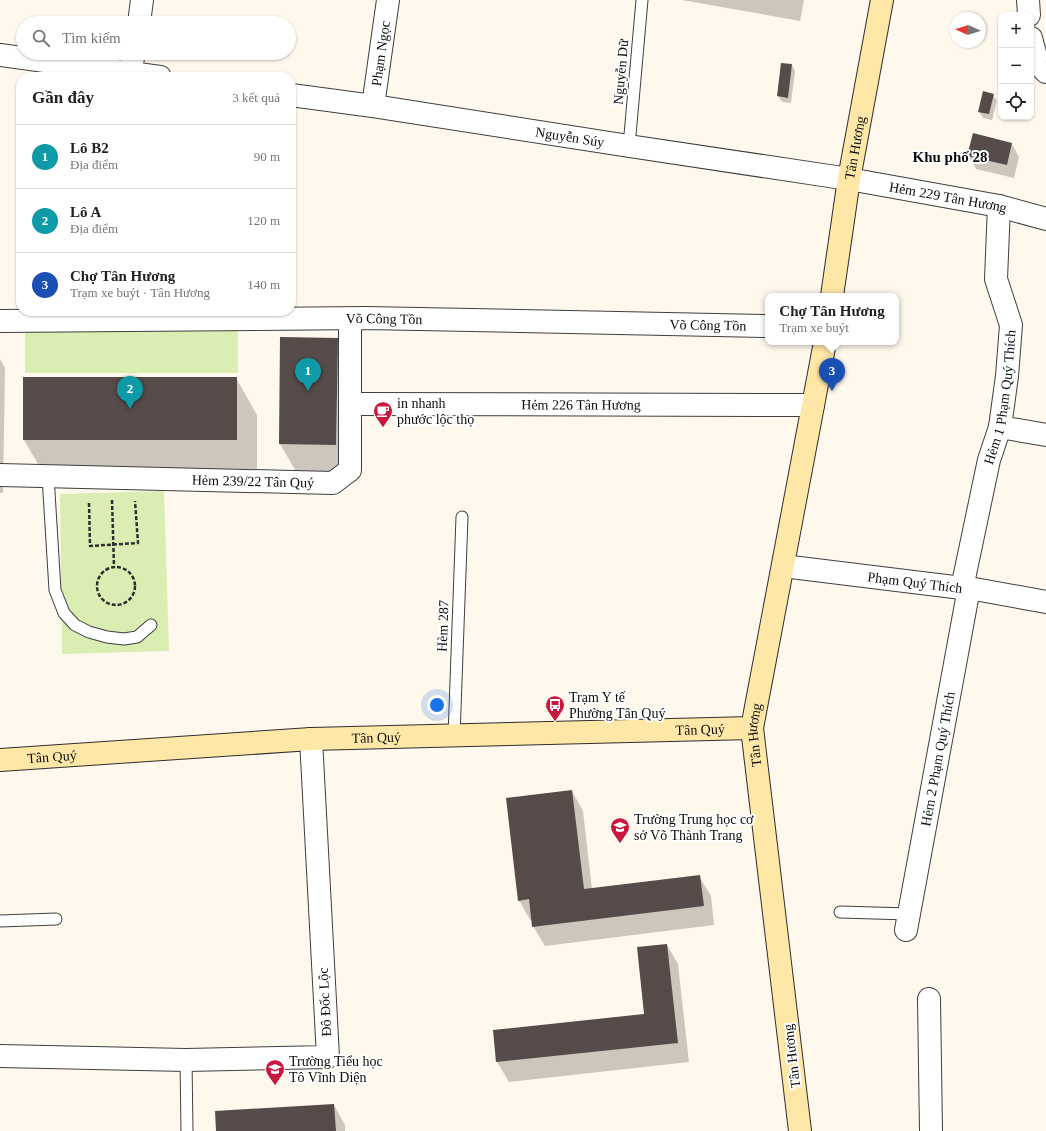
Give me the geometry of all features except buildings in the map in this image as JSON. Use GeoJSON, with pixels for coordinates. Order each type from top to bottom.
{"type":"FeatureCollection","features":[{"type":"Feature","properties":{"kind":"street"},"geometry":{"type":"LineString","coordinates":[[140,16],[142,0]]}},
{"type":"Feature","properties":{"kind":"street","name":"Phạm Ngọc"},"geometry":{"type":"LineString","coordinates":[[373,106],[388,0]]}},
{"type":"Feature","properties":{"kind":"street","name":"Tân Hương"},"geometry":{"type":"LineString","coordinates":[[832,293],[849,178],[882,0]]}},
{"type":"Feature","properties":{"kind":"street"},"geometry":{"type":"LineString","coordinates":[[1028,0],[1029,12]]}},
{"type":"Feature","properties":{"kind":"street"},"geometry":{"type":"LineString","coordinates":[[1034,48],[1038,64],[1046,72]]}},
{"type":"Feature","properties":{"kind":"street"},"geometry":{"type":"LineString","coordinates":[[0,55],[16,56]]}},
{"type":"Feature","properties":{"kind":"street"},"geometry":{"type":"LineString","coordinates":[[82,60],[132,63],[150,72]]}},
{"type":"Feature","properties":{"kind":"street","name":"Nguyễn Súy"},"geometry":{"type":"LineString","coordinates":[[296,96],[849,178]]}},
{"type":"Feature","properties":{"kind":"street","name":"Hẻm 229 Tân Hương"},"geometry":{"type":"LineString","coordinates":[[849,178],[999,206],[1046,218]]}},
{"type":"Feature","properties":{"kind":"street","name":"Hẻm 1 Phạm Quý Thích"},"geometry":{"type":"LineString","coordinates":[[965,588],[989,460],[1000,427],[1007,376],[1011,325],[996,279],[999,206]]}},
{"type":"Feature","properties":{"kind":"street","name":"Võ Công Tồn"},"geometry":{"type":"LineString","coordinates":[[0,321],[350,318],[765,326]]}},
{"type":"Feature","properties":{"kind":"street","name":"Hẻm 239/22 Tân Quý"},"geometry":{"type":"LineString","coordinates":[[0,475],[333,483],[350,470],[350,318]]}},
{"type":"Feature","properties":{"kind":"street","name":"Tân Hương"},"geometry":{"type":"LineString","coordinates":[[800,1131],[752,728],[824,345]]}},
{"type":"Feature","properties":{"kind":"street","name":"Hẻm 226 Tân Hương"},"geometry":{"type":"LineString","coordinates":[[350,404],[813,405]]}},
{"type":"Feature","properties":{"kind":"street"},"geometry":{"type":"LineString","coordinates":[[1000,427],[1046,435]]}},
{"type":"Feature","properties":{"kind":"street","name":"Phạm Quý Thích"},"geometry":{"type":"LineString","coordinates":[[783,566],[965,588],[1046,602]]}},
{"type":"Feature","properties":{"kind":"street","name":"Hẻm 2 Phạm Quý Thích"},"geometry":{"type":"LineString","coordinates":[[908,922],[965,588]]}},
{"type":"Feature","properties":{"kind":"street","name":"Tân Quý"},"geometry":{"type":"LineString","coordinates":[[0,760],[311,739],[752,728]]}},
{"type":"Feature","properties":{"kind":"street","name":"Đô Đốc Lộc"},"geometry":{"type":"LineString","coordinates":[[0,1056],[186,1060],[328,1057],[311,739]]}},
{"type":"Feature","properties":{"kind":"street"},"geometry":{"type":"LineString","coordinates":[[929,999],[931,1131]]}},
{"type":"Feature","properties":{"kind":"lane","name":"Nguyễn Dữ"},"geometry":{"type":"LineString","coordinates":[[629,146],[642,0]]}},
{"type":"Feature","properties":{"kind":"lane"},"geometry":{"type":"LineString","coordinates":[[48,476],[55,590],[64,613],[75,625],[89,632],[108,637],[124,639],[137,636],[151,625]]}},
{"type":"Feature","properties":{"kind":"lane","name":"Hèm 287"},"geometry":{"type":"LineString","coordinates":[[454,736],[462,517]]}},
{"type":"Feature","properties":{"kind":"lane"},"geometry":{"type":"LineString","coordinates":[[840,912],[908,922]]}},
{"type":"Feature","properties":{"kind":"lane"},"geometry":{"type":"LineString","coordinates":[[0,921],[56,919]]}},
{"type":"Feature","properties":{"kind":"lane"},"geometry":{"type":"LineString","coordinates":[[186,1060],[187,1131]]}},
{"type":"Feature","properties":{"kind":"path"},"geometry":{"type":"LineString","coordinates":[[111,478],[114,567]]}},
{"type":"Feature","properties":{"kind":"path"},"geometry":{"type":"LineString","coordinates":[[89,503],[90,546],[114,545],[138,543],[135,501]]}},
{"type":"Feature","properties":{"kind":"path"},"geometry":{"type":"LineString","coordinates":[[114,567],[120,567],[131,574],[134,579],[135,586],[131,598],[126,602],[114,605],[108,604],[99,595],[97,583],[103,572],[108,568],[114,567]]}},
{"type":"Feature","properties":{"kind":"green space"},"geometry":{"type":"Polygon","coordinates":[[[25,331],[238,331],[238,373],[25,373],[25,331]]]}},
{"type":"Feature","properties":{"kind":"green space"},"geometry":{"type":"Polygon","coordinates":[[[164,491],[169,651],[62,654],[60,494],[164,491]]]}},
{"type":"Feature","properties":{"kind":"place","name":"Lô B2"},"geometry":{"type":"Point","coordinates":[308,391]}},
{"type":"Feature","properties":{"kind":"place","name":"Chợ Tân Hương"},"geometry":{"type":"Point","coordinates":[832,391]}},
{"type":"Feature","properties":{"kind":"place","name":"Lô A"},"geometry":{"type":"Point","coordinates":[130,409]}},
{"type":"Feature","properties":{"kind":"place","name":"in nhanh phước lộc thọ"},"geometry":{"type":"Point","coordinates":[383,428]}},
{"type":"Feature","properties":{"kind":"place","name":"Trạm Y tế Phường Tân Quý"},"geometry":{"type":"Point","coordinates":[555,722]}},
{"type":"Feature","properties":{"kind":"place","name":"Trường Trung học cơ sở Võ Thành Trang"},"geometry":{"type":"Point","coordinates":[620,844]}},
{"type":"Feature","properties":{"kind":"place","name":"Trường Tiểu học Tô Vĩnh Diện"},"geometry":{"type":"Point","coordinates":[275,1086]}},
{"type":"Feature","properties":{"kind":"district","name":"Khu phố 28"},"geometry":{"type":"Point","coordinates":[950,157]}}]}
